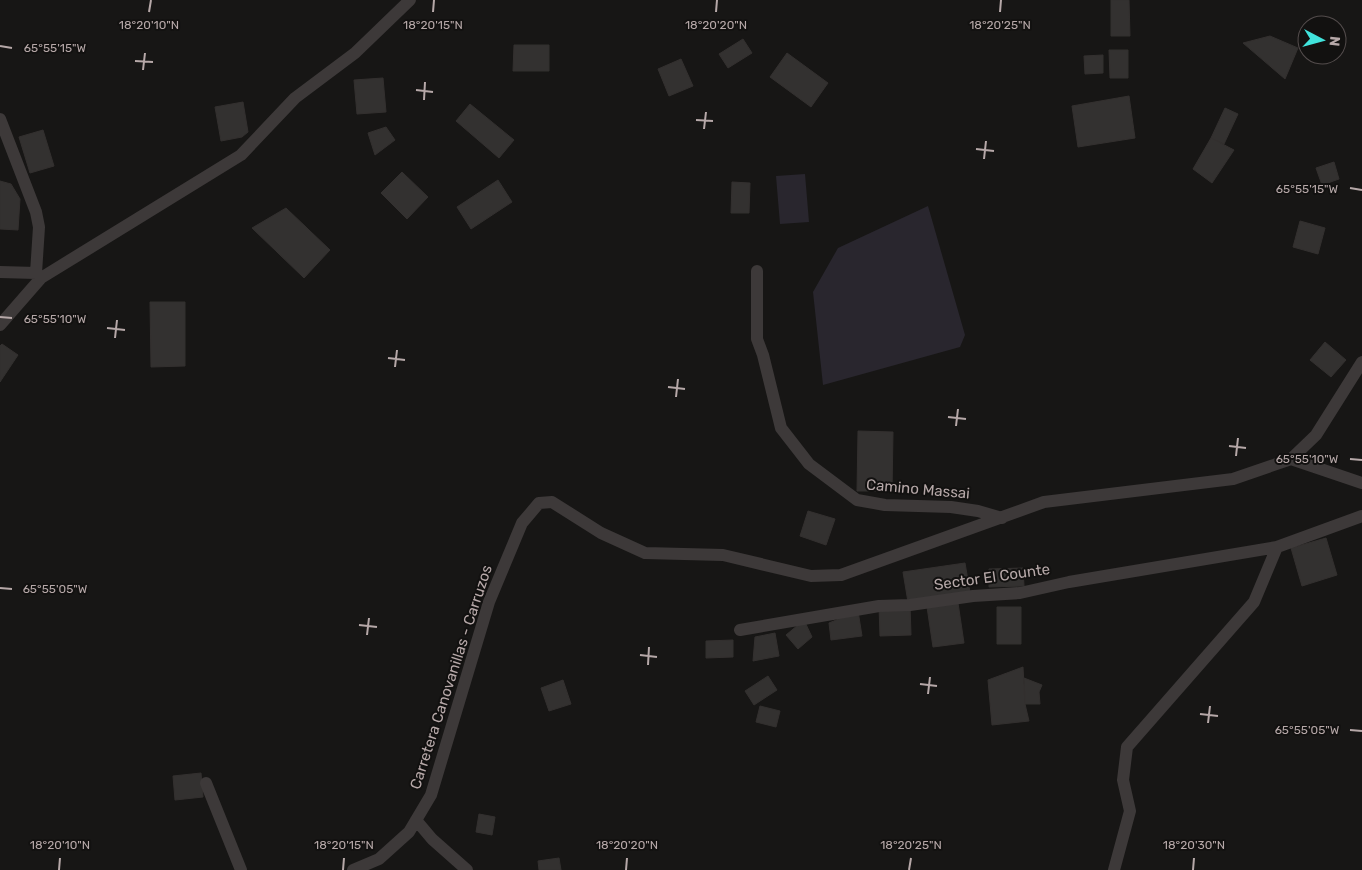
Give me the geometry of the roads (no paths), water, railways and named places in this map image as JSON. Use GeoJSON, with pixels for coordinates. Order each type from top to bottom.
{"type":"FeatureCollection","features":[{"type":"Feature","properties":{"kind":"street"},"geometry":{"type":"LineString","coordinates":[[0,325],[39,275],[241,155],[295,98],[355,53],[410,0]]}},
{"type":"Feature","properties":{"kind":"street"},"geometry":{"type":"LineString","coordinates":[[0,119],[36,212],[39,275]]}},
{"type":"Feature","properties":{"kind":"street","name":"Camino Massai"},"geometry":{"type":"LineString","coordinates":[[757,271],[757,339],[763,355],[781,428],[810,464],[857,500],[885,505],[951,507],[978,511],[1002,518]]}},
{"type":"Feature","properties":{"kind":"street"},"geometry":{"type":"LineString","coordinates":[[0,272],[39,275]]}},
{"type":"Feature","properties":{"kind":"street","name":"Carretera Canovanillas - Carruzos"},"geometry":{"type":"LineString","coordinates":[[353,870],[379,859],[409,832],[431,795],[489,602],[522,523],[539,503],[552,502],[601,533],[645,552],[722,555],[811,576],[841,575],[1044,502],[1234,480],[1291,459],[1316,434],[1362,362]]}},
{"type":"Feature","properties":{"kind":"street"},"geometry":{"type":"LineString","coordinates":[[1291,459],[1362,483]]}},
{"type":"Feature","properties":{"kind":"street","name":"Sector El Counte"},"geometry":{"type":"LineString","coordinates":[[740,630],[879,606],[910,605],[973,596],[1020,593],[1069,582],[1277,547],[1362,516]]}},
{"type":"Feature","properties":{"kind":"street"},"geometry":{"type":"LineString","coordinates":[[1114,870],[1130,811],[1123,780],[1127,747],[1254,602],[1277,547]]}},
{"type":"Feature","properties":{"kind":"street"},"geometry":{"type":"LineString","coordinates":[[206,784],[240,870]]}},
{"type":"Feature","properties":{"kind":"street"},"geometry":{"type":"LineString","coordinates":[[416,820],[432,839],[466,870]]}}]}
